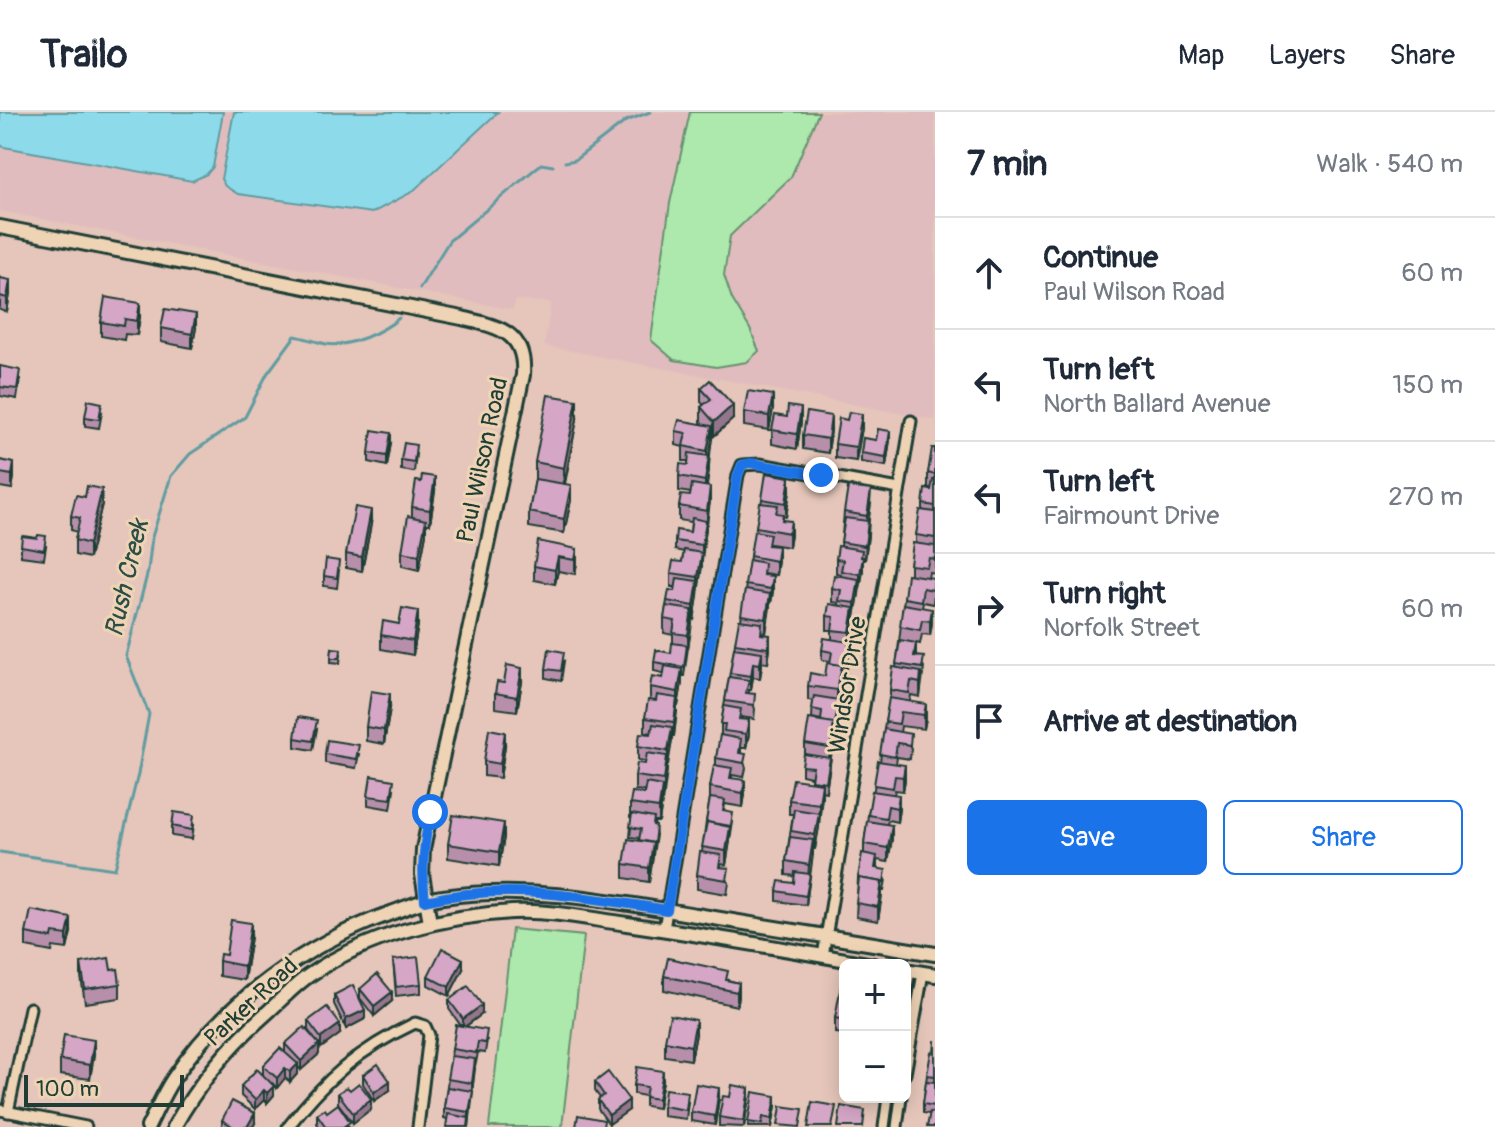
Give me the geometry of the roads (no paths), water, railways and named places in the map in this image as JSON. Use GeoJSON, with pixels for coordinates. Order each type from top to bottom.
{"type":"FeatureCollection","features":[{"type":"Feature","properties":{"kind":"main road","name":"Paul Wilson Road"},"geometry":{"type":"LineString","coordinates":[[0,227],[462,318],[505,331],[519,345],[523,354],[523,375],[423,849],[422,874],[430,923]]}},
{"type":"Feature","properties":{"kind":"main road","name":"Parker Road"},"geometry":{"type":"LineString","coordinates":[[148,1127],[173,1079],[205,1038],[258,988],[298,958],[333,938],[374,919],[442,897],[482,893],[557,894],[935,954]]}},
{"type":"Feature","properties":{"kind":"main road","name":"Parker Road"},"geometry":{"type":"LineString","coordinates":[[174,1127],[204,1078],[237,1040],[309,975],[365,946],[430,923],[514,912],[574,916],[840,959]]}},
{"type":"Feature","properties":{"kind":"street","name":"Windsor Drive"},"geometry":{"type":"LineString","coordinates":[[823,956],[911,421]]}},
{"type":"Feature","properties":{"kind":"street"},"geometry":{"type":"LineString","coordinates":[[664,929],[742,465],[760,464],[899,489]]}},
{"type":"Feature","properties":{"kind":"street"},"geometry":{"type":"LineString","coordinates":[[910,1031],[918,972]]}},
{"type":"Feature","properties":{"kind":"street"},"geometry":{"type":"LineString","coordinates":[[30,1008],[4,1111],[86,1127]]}},
{"type":"Feature","properties":{"kind":"street"},"geometry":{"type":"LineString","coordinates":[[288,1127],[311,1098],[347,1063],[415,1023],[425,1026],[429,1035],[418,1127]]}},
{"type":"Feature","properties":{"kind":"street"},"geometry":{"type":"LineString","coordinates":[[884,1127],[887,1103]]}},
{"type":"Feature","properties":{"kind":"street"},"geometry":{"type":"LineString","coordinates":[[897,1127],[900,1103]]}},
{"type":"Feature","properties":{"kind":"water"},"geometry":{"type":"Polygon","coordinates":[[[0,112],[223,112],[213,167],[207,174],[192,181],[4,147],[0,145],[0,112]]]}},
{"type":"Feature","properties":{"kind":"water"},"geometry":{"type":"Polygon","coordinates":[[[234,112],[498,112],[412,192],[372,213],[238,194],[225,186],[221,179],[234,112]]]}},
{"type":"Feature","properties":{"kind":"waterway","name":"Rush Creek"},"geometry":{"type":"LineString","coordinates":[[565,162],[575,160],[626,121],[650,112]]}},
{"type":"Feature","properties":{"kind":"waterway","name":"Rush Creek"},"geometry":{"type":"LineString","coordinates":[[420,288],[449,241],[541,164],[553,166]]}},
{"type":"Feature","properties":{"kind":"waterway","name":"Rush Creek"},"geometry":{"type":"LineString","coordinates":[[0,852],[115,869],[149,714],[126,656],[148,571],[152,537],[171,476],[190,454],[245,417],[267,374],[295,336],[326,344],[344,344],[384,329],[399,318]]}}]}
